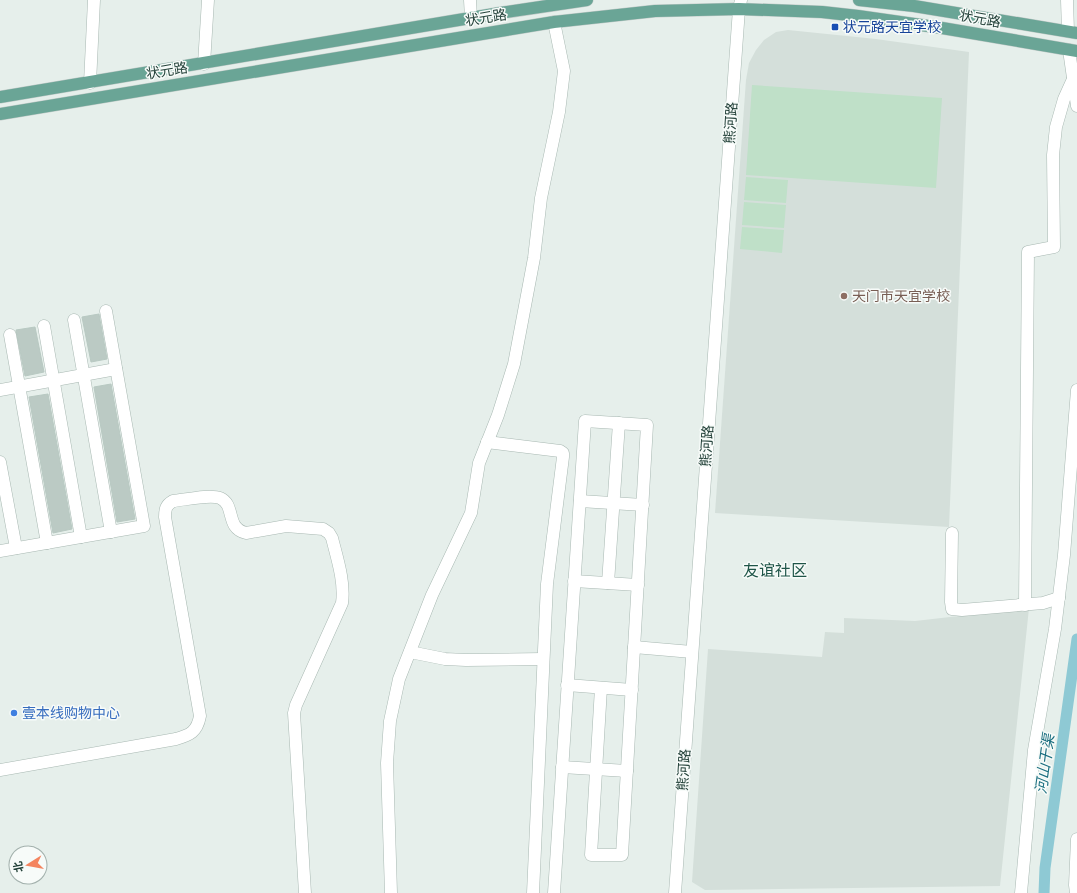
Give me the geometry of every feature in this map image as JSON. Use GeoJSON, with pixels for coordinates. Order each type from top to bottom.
{"type":"FeatureCollection","features":[{"type":"Feature","properties":{"kind":"main road","name":"状元路"},"geometry":{"type":"LineString","coordinates":[[0,97],[587,0]]}},
{"type":"Feature","properties":{"kind":"main road","name":"状元路"},"geometry":{"type":"LineString","coordinates":[[859,0],[921,7],[1073,32]]}},
{"type":"Feature","properties":{"kind":"main road","name":"状元路"},"geometry":{"type":"LineString","coordinates":[[0,114],[554,22],[618,14],[740,5],[858,16],[949,29],[1074,51]]}},
{"type":"Feature","properties":{"kind":"street"},"geometry":{"type":"LineString","coordinates":[[90,83],[94,0]]}},
{"type":"Feature","properties":{"kind":"street"},"geometry":{"type":"LineString","coordinates":[[204,64],[208,0]]}},
{"type":"Feature","properties":{"kind":"street"},"geometry":{"type":"LineString","coordinates":[[470,0],[471,18]]}},
{"type":"Feature","properties":{"kind":"street"},"geometry":{"type":"LineString","coordinates":[[1067,0],[1073,32]]}},
{"type":"Feature","properties":{"kind":"street","name":"熊河路"},"geometry":{"type":"LineString","coordinates":[[675,893],[740,5]]}},
{"type":"Feature","properties":{"kind":"street"},"geometry":{"type":"LineString","coordinates":[[391,893],[387,763],[389,728],[399,679],[432,595],[471,513],[479,463],[498,415],[514,364],[534,258],[541,198],[559,112],[564,71],[554,22]]}},
{"type":"Feature","properties":{"kind":"street"},"geometry":{"type":"LineString","coordinates":[[1074,51],[1074,77],[1077,106]]}},
{"type":"Feature","properties":{"kind":"street"},"geometry":{"type":"LineString","coordinates":[[1025,605],[1028,252],[1054,247],[1053,155],[1056,127],[1064,100],[1074,77]]}},
{"type":"Feature","properties":{"kind":"street"},"geometry":{"type":"LineString","coordinates":[[0,551],[144,526],[106,311]]}},
{"type":"Feature","properties":{"kind":"street"},"geometry":{"type":"LineString","coordinates":[[74,320],[111,532]]}},
{"type":"Feature","properties":{"kind":"street"},"geometry":{"type":"LineString","coordinates":[[44,326],[82,537]]}},
{"type":"Feature","properties":{"kind":"street"},"geometry":{"type":"LineString","coordinates":[[10,334],[47,543]]}},
{"type":"Feature","properties":{"kind":"street"},"geometry":{"type":"LineString","coordinates":[[0,390],[116,369]]}},
{"type":"Feature","properties":{"kind":"street"},"geometry":{"type":"LineString","coordinates":[[1021,893],[1034,750],[1055,630],[1064,555],[1077,390]]}},
{"type":"Feature","properties":{"kind":"street"},"geometry":{"type":"LineString","coordinates":[[554,893],[585,422],[647,425],[622,855],[591,855],[601,688]]}},
{"type":"Feature","properties":{"kind":"street"},"geometry":{"type":"LineString","coordinates":[[608,583],[619,423]]}},
{"type":"Feature","properties":{"kind":"street"},"geometry":{"type":"LineString","coordinates":[[487,442],[560,451],[563,453],[547,584],[533,893]]}},
{"type":"Feature","properties":{"kind":"street"},"geometry":{"type":"LineString","coordinates":[[0,462],[16,548]]}},
{"type":"Feature","properties":{"kind":"street"},"geometry":{"type":"LineString","coordinates":[[0,770],[176,739],[187,736],[194,731],[199,724],[200,716],[165,517],[165,511],[169,503],[173,501],[210,497],[221,498],[227,504],[232,523],[240,532],[246,533],[286,526],[323,529],[329,533],[332,538],[343,587],[343,596],[342,602],[296,705],[294,713],[306,893]]}},
{"type":"Feature","properties":{"kind":"street"},"geometry":{"type":"LineString","coordinates":[[580,501],[643,504]]}},
{"type":"Feature","properties":{"kind":"street"},"geometry":{"type":"LineString","coordinates":[[952,533],[950,602],[952,609],[962,610],[1025,605],[1043,603],[1059,598]]}},
{"type":"Feature","properties":{"kind":"street"},"geometry":{"type":"LineString","coordinates":[[574,581],[638,585]]}},
{"type":"Feature","properties":{"kind":"street"},"geometry":{"type":"LineString","coordinates":[[634,647],[692,652]]}},
{"type":"Feature","properties":{"kind":"street"},"geometry":{"type":"LineString","coordinates":[[410,652],[444,659],[543,660]]}},
{"type":"Feature","properties":{"kind":"street"},"geometry":{"type":"LineString","coordinates":[[567,685],[632,690]]}},
{"type":"Feature","properties":{"kind":"street"},"geometry":{"type":"LineString","coordinates":[[562,767],[627,771]]}},
{"type":"Feature","properties":{"kind":"street"},"geometry":{"type":"LineString","coordinates":[[1076,893],[1077,839]]}},
{"type":"Feature","properties":{"kind":"shaded area","name":"天门市天宜学校"},"geometry":{"type":"Polygon","coordinates":[[[788,30],[876,39],[969,52],[949,527],[715,513],[746,80],[749,63],[756,50],[764,40],[776,32],[788,30]]]}},
{"type":"Feature","properties":{"kind":"shaded area"},"geometry":{"type":"Polygon","coordinates":[[[1029,608],[1000,886],[705,890],[692,882],[708,649],[822,657],[825,632],[844,633],[844,618],[915,621],[1029,608]]]}},
{"type":"Feature","properties":{"kind":"green space"},"geometry":{"type":"Polygon","coordinates":[[[752,85],[942,98],[936,188],[746,175],[752,85]]]}},
{"type":"Feature","properties":{"kind":"green space"},"geometry":{"type":"Polygon","coordinates":[[[746,177],[788,180],[786,203],[744,200],[746,177]]]}},
{"type":"Feature","properties":{"kind":"green space"},"geometry":{"type":"Polygon","coordinates":[[[744,202],[786,205],[784,228],[742,225],[744,202]]]}},
{"type":"Feature","properties":{"kind":"green space"},"geometry":{"type":"Polygon","coordinates":[[[742,227],[784,230],[782,253],[740,249],[742,227]]]}},
{"type":"Feature","properties":{"kind":"building"},"geometry":{"type":"Polygon","coordinates":[[[99,314],[107,359],[91,362],[82,317],[99,314]]]}},
{"type":"Feature","properties":{"kind":"building"},"geometry":{"type":"Polygon","coordinates":[[[35,327],[44,372],[25,376],[16,330],[35,327]]]}},
{"type":"Feature","properties":{"kind":"building"},"geometry":{"type":"Polygon","coordinates":[[[111,384],[135,519],[117,522],[94,387],[111,384]]]}},
{"type":"Feature","properties":{"kind":"building"},"geometry":{"type":"Polygon","coordinates":[[[48,394],[72,529],[53,533],[29,397],[48,394]]]}},
{"type":"Feature","properties":{"kind":"waterway","name":"河山干渠"},"geometry":{"type":"LineString","coordinates":[[1044,893],[1045,868],[1077,639]]}},
{"type":"Feature","properties":{"kind":"place","name":"状元路天宜学校"},"geometry":{"type":"Point","coordinates":[835,27]}},
{"type":"Feature","properties":{"kind":"place","name":"天门市天宜学校"},"geometry":{"type":"Point","coordinates":[844,296]}},
{"type":"Feature","properties":{"kind":"place","name":"壹本线购物中心"},"geometry":{"type":"Point","coordinates":[14,713]}},
{"type":"Feature","properties":{"kind":"district","name":"友谊社区"},"geometry":{"type":"Point","coordinates":[775,571]}}]}
